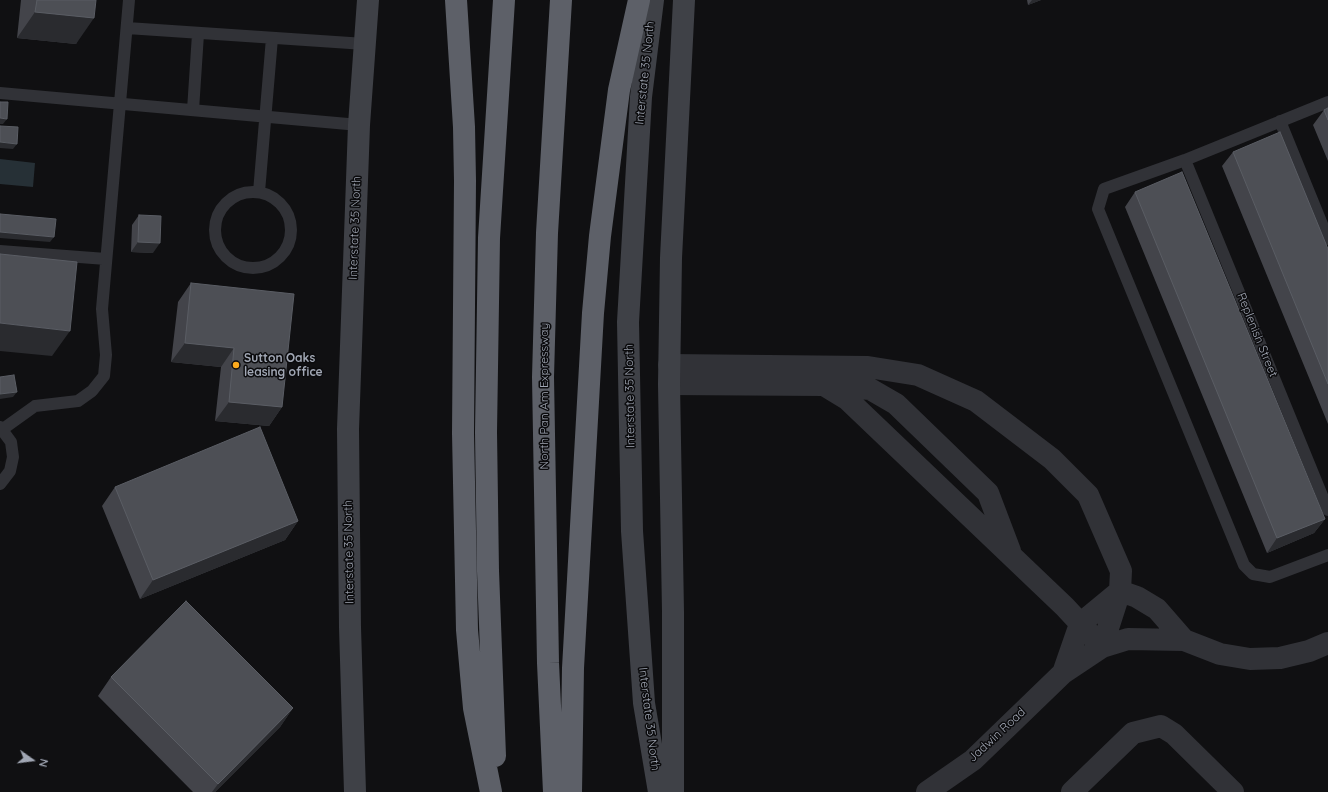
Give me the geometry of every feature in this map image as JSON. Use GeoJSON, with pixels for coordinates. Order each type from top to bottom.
{"type":"FeatureCollection","features":[{"type":"Feature","properties":{"kind":"highway"},"geometry":{"type":"LineString","coordinates":[[456,0],[464,127],[465,181],[463,433],[467,630],[474,708],[491,792]]}},
{"type":"Feature","properties":{"kind":"highway"},"geometry":{"type":"LineString","coordinates":[[496,792],[488,571],[486,432],[489,238],[504,0]]}},
{"type":"Feature","properties":{"kind":"highway","name":"North Pan Am Expressway"},"geometry":{"type":"LineString","coordinates":[[554,792],[547,647],[543,377],[547,233],[561,0]]}},
{"type":"Feature","properties":{"kind":"highway"},"geometry":{"type":"LineString","coordinates":[[571,792],[574,668],[593,313],[600,236],[619,90],[639,0]]}},
{"type":"Feature","properties":{"kind":"main road","name":"Interstate 35 North"},"geometry":{"type":"LineString","coordinates":[[355,792],[350,627],[348,429],[359,125],[368,0]]}},
{"type":"Feature","properties":{"kind":"main road","name":"Interstate 35 North"},"geometry":{"type":"LineString","coordinates":[[653,0],[641,97],[628,322],[633,539],[644,703],[659,792]]}},
{"type":"Feature","properties":{"kind":"main road"},"geometry":{"type":"LineString","coordinates":[[673,792],[669,375],[670,258],[684,0]]}},
{"type":"Feature","properties":{"kind":"street"},"geometry":{"type":"LineString","coordinates":[[669,375],[868,367],[918,375],[976,400],[1052,459],[1088,495],[1121,571],[1120,591],[1102,647],[1012,557],[847,399],[824,385]]}},
{"type":"Feature","properties":{"kind":"street"},"geometry":{"type":"LineString","coordinates":[[669,375],[870,389],[896,404],[988,493],[1012,557]]}},
{"type":"Feature","properties":{"kind":"street"},"geometry":{"type":"LineString","coordinates":[[1080,624],[1120,591]]}},
{"type":"Feature","properties":{"kind":"street","name":"Jadwin Road"},"geometry":{"type":"LineString","coordinates":[[1120,591],[1137,597],[1157,609],[1184,640]]}},
{"type":"Feature","properties":{"kind":"street","name":"Jadwin Road"},"geometry":{"type":"LineString","coordinates":[[1063,673],[1080,624]]}},
{"type":"Feature","properties":{"kind":"street","name":"Jadwin Road"},"geometry":{"type":"LineString","coordinates":[[927,792],[973,760],[1063,673],[1102,647],[1128,639],[1184,640],[1220,654],[1250,659],[1280,658],[1309,651],[1328,643]]}},
{"type":"Feature","properties":{"kind":"street"},"geometry":{"type":"LineString","coordinates":[[1072,792],[1133,733],[1161,726],[1174,734],[1233,792]]}},
{"type":"Feature","properties":{"kind":"lane"},"geometry":{"type":"LineString","coordinates":[[0,484],[10,471],[13,457],[11,442],[1,428],[35,406],[78,401],[92,391],[104,376],[106,355],[102,309],[129,0]]}},
{"type":"Feature","properties":{"kind":"lane"},"geometry":{"type":"LineString","coordinates":[[127,28],[198,34],[365,44]]}},
{"type":"Feature","properties":{"kind":"lane"},"geometry":{"type":"LineString","coordinates":[[193,110],[198,34]]}},
{"type":"Feature","properties":{"kind":"lane"},"geometry":{"type":"LineString","coordinates":[[259,192],[272,38]]}},
{"type":"Feature","properties":{"kind":"lane"},"geometry":{"type":"LineString","coordinates":[[0,93],[359,125]]}},
{"type":"Feature","properties":{"kind":"lane"},"geometry":{"type":"LineString","coordinates":[[1328,102],[1185,160],[1104,188],[1098,209],[1244,565],[1253,574],[1270,577],[1328,555]]}},
{"type":"Feature","properties":{"kind":"lane"},"geometry":{"type":"LineString","coordinates":[[1280,122],[1328,239]]}},
{"type":"Feature","properties":{"kind":"lane","name":"Replenish Street"},"geometry":{"type":"LineString","coordinates":[[1185,160],[1328,510]]}},
{"type":"Feature","properties":{"kind":"lane"},"geometry":{"type":"LineString","coordinates":[[259,192],[273,197],[284,207],[290,221],[290,236],[285,250],[275,260],[262,267],[247,268],[233,263],[222,252],[216,239],[215,224],[220,210],[230,199],[244,193],[259,192]]}},
{"type":"Feature","properties":{"kind":"lane"},"geometry":{"type":"LineString","coordinates":[[0,251],[106,259]]}},
{"type":"Feature","properties":{"kind":"shaded area"},"geometry":{"type":"Polygon","coordinates":[[[0,159],[35,163],[33,187],[0,184],[0,159]]]}},
{"type":"Feature","properties":{"kind":"building"},"geometry":{"type":"Polygon","coordinates":[[[37,0],[96,0],[94,18],[35,12],[37,0]]]}},
{"type":"Feature","properties":{"kind":"building"},"geometry":{"type":"Polygon","coordinates":[[[0,102],[8,102],[7,119],[0,118],[0,102]]]}},
{"type":"Feature","properties":{"kind":"building"},"geometry":{"type":"Polygon","coordinates":[[[1328,108],[1328,120],[1324,110],[1328,108]]]}},
{"type":"Feature","properties":{"kind":"building"},"geometry":{"type":"Polygon","coordinates":[[[0,126],[18,127],[17,144],[0,142],[0,126]]]}},
{"type":"Feature","properties":{"kind":"building"},"geometry":{"type":"Polygon","coordinates":[[[1280,132],[1328,249],[1328,384],[1233,152],[1280,132]]]}},
{"type":"Feature","properties":{"kind":"building"},"geometry":{"type":"Polygon","coordinates":[[[1182,172],[1325,519],[1277,538],[1135,192],[1182,172]]]}},
{"type":"Feature","properties":{"kind":"building"},"geometry":{"type":"Polygon","coordinates":[[[0,214],[56,219],[54,237],[0,232],[0,214]]]}},
{"type":"Feature","properties":{"kind":"building"},"geometry":{"type":"Polygon","coordinates":[[[139,215],[161,216],[160,243],[138,242],[139,215]]]}},
{"type":"Feature","properties":{"kind":"building"},"geometry":{"type":"Polygon","coordinates":[[[0,254],[77,262],[70,331],[0,323],[0,254]]]}},
{"type":"Feature","properties":{"kind":"building","name":"Sutton Oaks leasing office"},"geometry":{"type":"Polygon","coordinates":[[[191,283],[294,294],[282,407],[229,402],[234,348],[185,343],[191,283]]]}},
{"type":"Feature","properties":{"kind":"building"},"geometry":{"type":"Polygon","coordinates":[[[14,375],[17,392],[0,394],[0,377],[14,375]]]}},
{"type":"Feature","properties":{"kind":"building"},"geometry":{"type":"Polygon","coordinates":[[[260,427],[298,521],[153,580],[115,487],[260,427]]]}},
{"type":"Feature","properties":{"kind":"building"},"geometry":{"type":"Polygon","coordinates":[[[186,601],[293,708],[218,784],[111,677],[186,601]]]}},
{"type":"Feature","properties":{"kind":"place","name":"Sutton Oaks leasing office"},"geometry":{"type":"Point","coordinates":[236,365]}}]}
